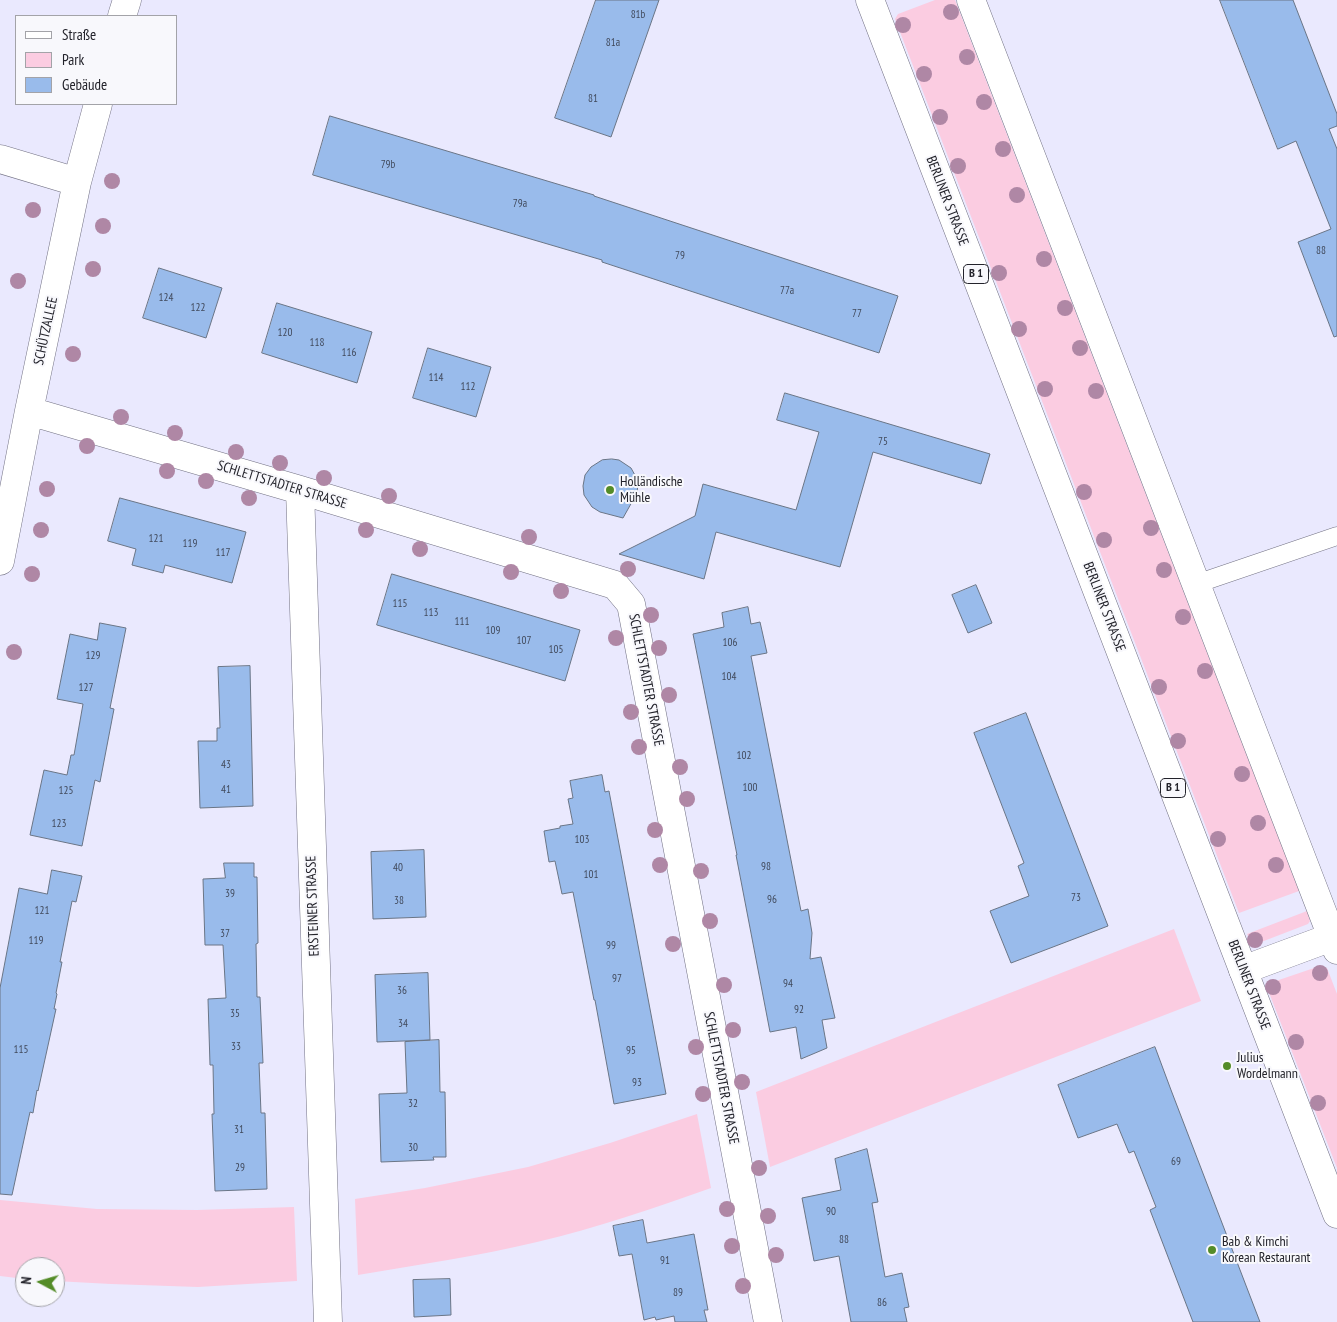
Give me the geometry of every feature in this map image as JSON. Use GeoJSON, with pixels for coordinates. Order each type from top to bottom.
{"type":"FeatureCollection","features":[{"type":"Feature","properties":{"kind":"street"},"geometry":{"type":"LineString","coordinates":[[122,15],[127,0]]}},
{"type":"Feature","properties":{"kind":"street","name":"BERLINER STRASSE"},"geometry":{"type":"LineString","coordinates":[[870,0],[1337,1214]]}},
{"type":"Feature","properties":{"kind":"street"},"geometry":{"type":"LineString","coordinates":[[971,0],[1334,944],[1243,970]]}},
{"type":"Feature","properties":{"kind":"street","name":"SCHÜTZALLEE"},"geometry":{"type":"LineString","coordinates":[[0,560],[77,182],[98,105]]}},
{"type":"Feature","properties":{"kind":"street"},"geometry":{"type":"LineString","coordinates":[[0,159],[77,182]]}},
{"type":"Feature","properties":{"kind":"street","name":"SCHLETTSTADTER STRASSE"},"geometry":{"type":"LineString","coordinates":[[29,411],[615,585],[631,604],[768,1322]]}},
{"type":"Feature","properties":{"kind":"street","name":"ERSTEINER STRASSE"},"geometry":{"type":"LineString","coordinates":[[300,490],[328,1322]]}},
{"type":"Feature","properties":{"kind":"lane"},"geometry":{"type":"LineString","coordinates":[[1196,584],[1337,536]]}},
{"type":"Feature","properties":{"kind":"green space"},"geometry":{"type":"Polygon","coordinates":[[[935,0],[955,0],[1299,891],[1239,913],[895,19],[898,14],[935,0]]]}},
{"type":"Feature","properties":{"kind":"green space"},"geometry":{"type":"Polygon","coordinates":[[[1307,911],[1310,921],[1308,924],[1256,944],[1251,942],[1247,934],[1307,911]]]}},
{"type":"Feature","properties":{"kind":"green space"},"geometry":{"type":"Polygon","coordinates":[[[1174,929],[1201,1001],[770,1167],[756,1092],[1174,929]]]}},
{"type":"Feature","properties":{"kind":"green space"},"geometry":{"type":"Polygon","coordinates":[[[1317,967],[1327,968],[1337,994],[1337,1168],[1268,990],[1270,983],[1317,967]]]}},
{"type":"Feature","properties":{"kind":"green space"},"geometry":{"type":"Polygon","coordinates":[[[697,1114],[711,1188],[603,1224],[537,1242],[470,1256],[358,1275],[355,1199],[425,1188],[528,1167],[610,1143],[697,1114]]]}},
{"type":"Feature","properties":{"kind":"green space"},"geometry":{"type":"Polygon","coordinates":[[[0,1200],[97,1209],[197,1210],[294,1207],[297,1281],[198,1287],[65,1282],[65,1257],[15,1257],[15,1278],[0,1276],[0,1200]]]}},
{"type":"Feature","properties":{"kind":"building"},"geometry":{"type":"Polygon","coordinates":[[[596,0],[659,0],[611,137],[555,118],[596,0]]]}},
{"type":"Feature","properties":{"kind":"building"},"geometry":{"type":"Polygon","coordinates":[[[1220,0],[1293,0],[1337,114],[1337,126],[1329,129],[1337,149],[1337,336],[1334,337],[1298,242],[1331,229],[1296,141],[1278,149],[1220,0]]]}},
{"type":"Feature","properties":{"kind":"building"},"geometry":{"type":"Polygon","coordinates":[[[330,116],[594,195],[898,296],[879,353],[602,262],[602,260],[313,175],[330,116]]]}},
{"type":"Feature","properties":{"kind":"building"},"geometry":{"type":"Polygon","coordinates":[[[159,268],[222,288],[206,338],[143,318],[159,268]]]}},
{"type":"Feature","properties":{"kind":"building"},"geometry":{"type":"Polygon","coordinates":[[[277,303],[372,332],[357,383],[262,353],[277,303]]]}},
{"type":"Feature","properties":{"kind":"building"},"geometry":{"type":"Polygon","coordinates":[[[428,348],[491,367],[476,417],[413,398],[428,348]]]}},
{"type":"Feature","properties":{"kind":"building"},"geometry":{"type":"Polygon","coordinates":[[[785,393],[990,454],[981,484],[873,452],[840,567],[716,532],[704,579],[619,554],[695,516],[703,484],[796,510],[819,432],[777,420],[785,393]]]}},
{"type":"Feature","properties":{"kind":"building","name":"Holländische Mühle"},"geometry":{"type":"Polygon","coordinates":[[[602,460],[619,460],[631,468],[638,484],[637,493],[623,518],[600,512],[592,507],[584,495],[585,475],[591,467],[602,460]]]}},
{"type":"Feature","properties":{"kind":"building"},"geometry":{"type":"Polygon","coordinates":[[[120,498],[246,532],[232,583],[165,565],[163,573],[132,565],[136,549],[108,541],[120,498]]]}},
{"type":"Feature","properties":{"kind":"building"},"geometry":{"type":"Polygon","coordinates":[[[392,574],[580,630],[565,681],[377,625],[392,574]]]}},
{"type":"Feature","properties":{"kind":"building"},"geometry":{"type":"Polygon","coordinates":[[[976,585],[992,623],[968,633],[952,595],[976,585]]]}},
{"type":"Feature","properties":{"kind":"building"},"geometry":{"type":"Polygon","coordinates":[[[748,607],[751,624],[760,622],[767,653],[751,656],[801,911],[808,909],[812,933],[810,959],[821,957],[835,1018],[822,1020],[827,1048],[801,1059],[796,1027],[770,1032],[693,634],[724,627],[722,613],[748,607]]]}},
{"type":"Feature","properties":{"kind":"building"},"geometry":{"type":"Polygon","coordinates":[[[100,623],[126,628],[110,708],[114,709],[100,782],[95,780],[82,846],[30,835],[44,770],[67,775],[71,755],[74,755],[83,704],[57,699],[70,634],[97,640],[100,623]]]}},
{"type":"Feature","properties":{"kind":"building"},"geometry":{"type":"Polygon","coordinates":[[[250,666],[253,806],[200,808],[198,741],[217,741],[217,728],[220,728],[218,667],[250,666]]]}},
{"type":"Feature","properties":{"kind":"building"},"geometry":{"type":"Polygon","coordinates":[[[1026,713],[1108,926],[1011,963],[990,911],[1029,896],[1018,866],[1024,863],[974,733],[1026,713]]]}},
{"type":"Feature","properties":{"kind":"building"},"geometry":{"type":"Polygon","coordinates":[[[602,775],[605,792],[609,791],[666,1094],[614,1104],[573,892],[562,894],[555,861],[549,862],[544,831],[573,824],[568,799],[573,798],[570,781],[602,775]]]}},
{"type":"Feature","properties":{"kind":"building"},"geometry":{"type":"Polygon","coordinates":[[[424,850],[426,917],[373,919],[371,852],[424,850]]]}},
{"type":"Feature","properties":{"kind":"building"},"geometry":{"type":"Polygon","coordinates":[[[224,863],[254,863],[254,877],[257,877],[257,997],[260,997],[263,1063],[259,1063],[261,1113],[265,1113],[267,1189],[215,1191],[212,1114],[214,1114],[213,1065],[210,1065],[208,999],[226,998],[223,945],[205,945],[203,879],[225,878],[224,863]]]}},
{"type":"Feature","properties":{"kind":"building"},"geometry":{"type":"Polygon","coordinates":[[[52,870],[82,876],[76,902],[72,901],[60,962],[62,962],[54,1009],[56,1009],[33,1113],[30,1112],[12,1195],[0,1194],[0,988],[19,888],[47,894],[52,870]]]}},
{"type":"Feature","properties":{"kind":"building"},"geometry":{"type":"Polygon","coordinates":[[[428,973],[430,1040],[377,1042],[375,975],[428,973]]]}},
{"type":"Feature","properties":{"kind":"building"},"geometry":{"type":"Polygon","coordinates":[[[439,1040],[440,1092],[445,1092],[446,1157],[433,1157],[434,1160],[381,1162],[379,1094],[407,1093],[405,1042],[439,1040]]]}},
{"type":"Feature","properties":{"kind":"building"},"geometry":{"type":"Polygon","coordinates":[[[1155,1047],[1260,1322],[1193,1322],[1150,1210],[1156,1207],[1134,1151],[1129,1153],[1117,1124],[1078,1138],[1058,1085],[1155,1047]]]}},
{"type":"Feature","properties":{"kind":"building"},"geometry":{"type":"Polygon","coordinates":[[[867,1149],[878,1202],[872,1203],[885,1277],[902,1273],[909,1307],[904,1308],[907,1322],[851,1322],[839,1256],[814,1261],[802,1198],[841,1190],[835,1159],[867,1149]]]}},
{"type":"Feature","properties":{"kind":"building"},"geometry":{"type":"Polygon","coordinates":[[[643,1220],[647,1243],[694,1234],[708,1310],[704,1310],[707,1322],[675,1322],[674,1316],[656,1320],[655,1317],[644,1320],[632,1254],[619,1256],[613,1226],[643,1220]]]}},
{"type":"Feature","properties":{"kind":"building"},"geometry":{"type":"Polygon","coordinates":[[[450,1279],[451,1315],[414,1317],[413,1280],[450,1279]]]}},
{"type":"Feature","properties":{"kind":"place","name":"Holländische Mühle"},"geometry":{"type":"Point","coordinates":[610,490]}},
{"type":"Feature","properties":{"kind":"place","name":"Julius Wordelmann"},"geometry":{"type":"Point","coordinates":[1227,1066]}},
{"type":"Feature","properties":{"kind":"place","name":"Bab & Kimchi Korean Restaurant"},"geometry":{"type":"Point","coordinates":[1212,1250]}}]}
